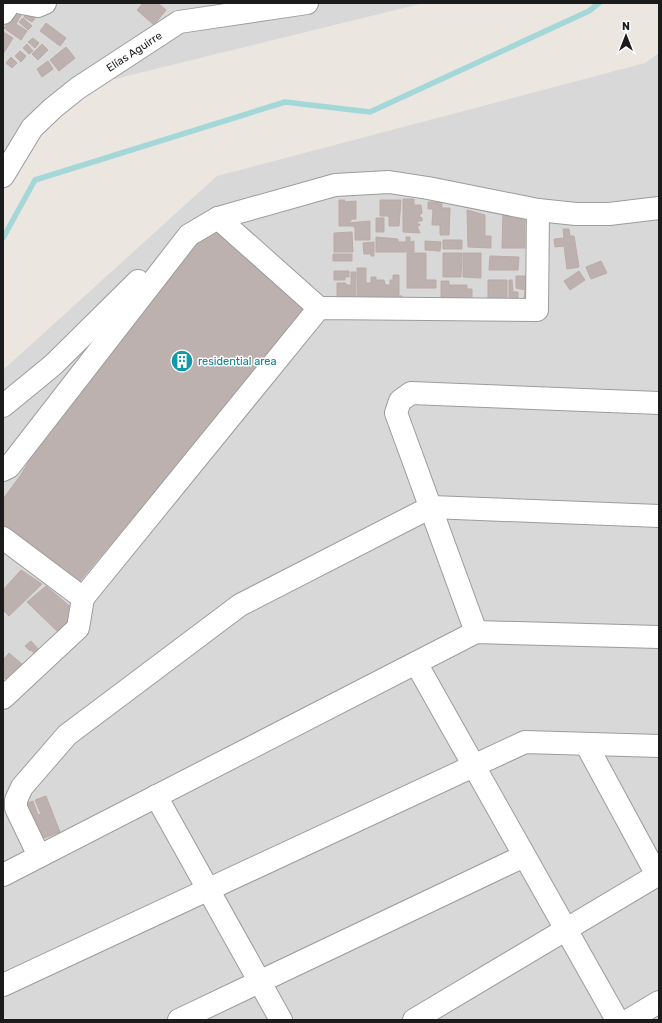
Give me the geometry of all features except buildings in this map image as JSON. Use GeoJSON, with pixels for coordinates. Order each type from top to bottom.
{"type":"FeatureCollection","features":[{"type":"Feature","properties":{"kind":"street"},"geometry":{"type":"LineString","coordinates":[[3,13],[10,3]]}},
{"type":"Feature","properties":{"kind":"street"},"geometry":{"type":"LineString","coordinates":[[179,22],[203,3]]}},
{"type":"Feature","properties":{"kind":"street","name":"Elías Aguirre"},"geometry":{"type":"LineString","coordinates":[[3,176],[32,128],[53,108],[78,88],[179,22],[271,6],[307,3]]}},
{"type":"Feature","properties":{"kind":"street"},"geometry":{"type":"LineString","coordinates":[[3,406],[53,365],[172,247],[218,218],[335,185],[390,182],[538,210],[576,214],[609,214],[659,208]]}},
{"type":"Feature","properties":{"kind":"street"},"geometry":{"type":"LineString","coordinates":[[218,218],[319,308],[536,310],[538,210]]}},
{"type":"Feature","properties":{"kind":"street"},"geometry":{"type":"LineString","coordinates":[[3,470],[13,460],[189,235]]}},
{"type":"Feature","properties":{"kind":"street"},"geometry":{"type":"LineString","coordinates":[[5,693],[78,628],[83,598],[319,308]]}},
{"type":"Feature","properties":{"kind":"street"},"geometry":{"type":"LineString","coordinates":[[476,632],[396,413],[400,401],[411,393],[659,403]]}},
{"type":"Feature","properties":{"kind":"street"},"geometry":{"type":"LineString","coordinates":[[40,856],[18,814],[16,800],[22,787],[67,735],[240,605],[431,507],[659,516]]}},
{"type":"Feature","properties":{"kind":"street"},"geometry":{"type":"LineString","coordinates":[[3,538],[83,598]]}},
{"type":"Feature","properties":{"kind":"street"},"geometry":{"type":"LineString","coordinates":[[3,875],[476,632],[659,637]]}},
{"type":"Feature","properties":{"kind":"street"},"geometry":{"type":"LineString","coordinates":[[416,663],[617,1020]]}},
{"type":"Feature","properties":{"kind":"street"},"geometry":{"type":"LineString","coordinates":[[3,985],[525,742],[659,746]]}},
{"type":"Feature","properties":{"kind":"street"},"geometry":{"type":"LineString","coordinates":[[414,1020],[658,875],[586,744]]}},
{"type":"Feature","properties":{"kind":"street"},"geometry":{"type":"LineString","coordinates":[[156,796],[281,1020]]}},
{"type":"Feature","properties":{"kind":"street"},"geometry":{"type":"LineString","coordinates":[[179,1020],[524,856]]}},
{"type":"Feature","properties":{"kind":"street"},"geometry":{"type":"LineString","coordinates":[[629,1020],[659,1002]]}},
{"type":"Feature","properties":{"kind":"shaded area"},"geometry":{"type":"Polygon","coordinates":[[[3,3],[424,3],[78,88],[3,150],[3,3]]]}},
{"type":"Feature","properties":{"kind":"shaded area"},"geometry":{"type":"Polygon","coordinates":[[[659,53],[659,1020],[3,1020],[3,370],[217,176],[645,63],[659,53]]]}},
{"type":"Feature","properties":{"kind":"waterway"},"geometry":{"type":"LineString","coordinates":[[3,238],[35,180],[285,102],[370,112],[589,11],[599,3]]}},
{"type":"Feature","properties":{"kind":"place","name":"residential area"},"geometry":{"type":"Point","coordinates":[182,361]}}]}
